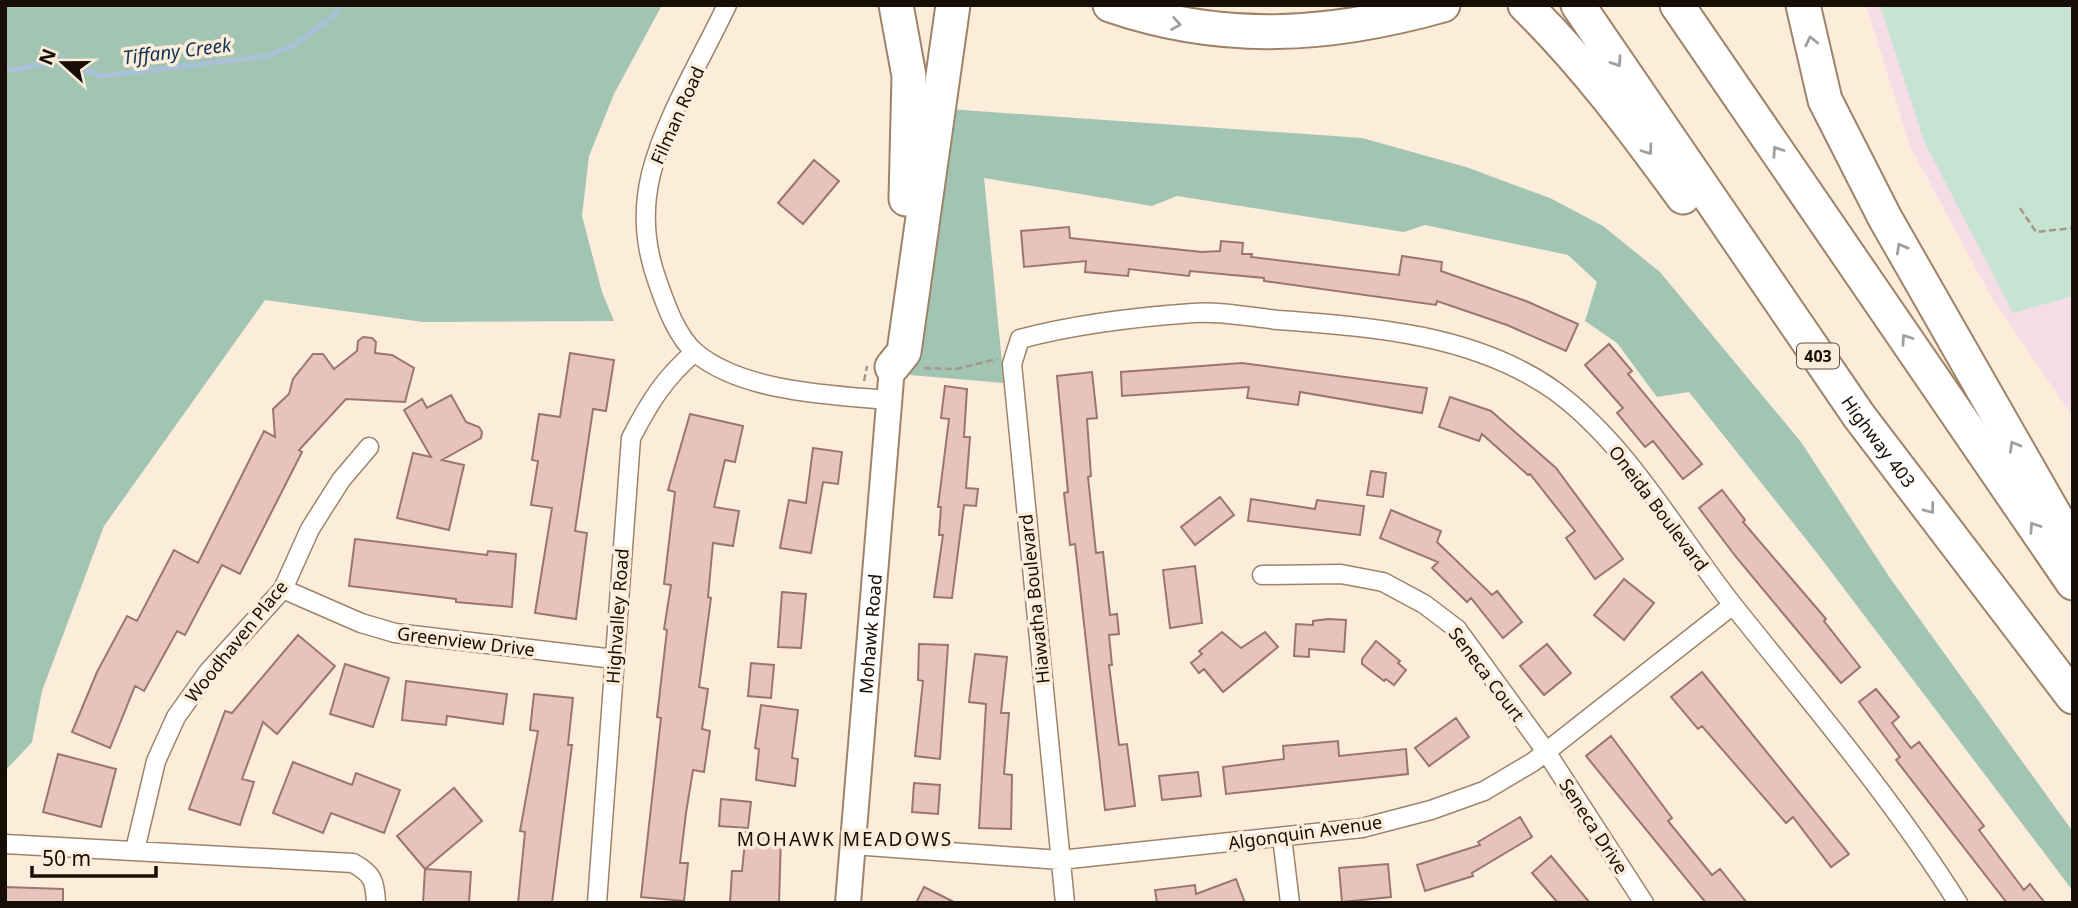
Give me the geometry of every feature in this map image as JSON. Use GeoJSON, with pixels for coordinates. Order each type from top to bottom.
{"type":"FeatureCollection","features":[{"type":"Feature","properties":{"kind":"highway"},"geometry":{"type":"LineString","coordinates":[[895,5],[909,76],[906,219]]}},
{"type":"Feature","properties":{"kind":"highway"},"geometry":{"type":"LineString","coordinates":[[892,367],[888,349],[937,5]]}},
{"type":"Feature","properties":{"kind":"highway"},"geometry":{"type":"LineString","coordinates":[[892,367],[904,352],[953,5]]}},
{"type":"Feature","properties":{"kind":"highway"},"geometry":{"type":"LineString","coordinates":[[1110,5],[1167,23],[1210,30],[1262,33],[1329,31],[1443,5]]}},
{"type":"Feature","properties":{"kind":"highway"},"geometry":{"type":"LineString","coordinates":[[1525,5],[1563,43],[1613,102],[1815,377],[1859,416]]}},
{"type":"Feature","properties":{"kind":"highway","name":"Highway 403"},"geometry":{"type":"LineString","coordinates":[[1578,5],[1859,416],[2073,697]]}},
{"type":"Feature","properties":{"kind":"highway"},"geometry":{"type":"LineString","coordinates":[[1677,5],[2073,583]]}},
{"type":"Feature","properties":{"kind":"highway"},"geometry":{"type":"LineString","coordinates":[[1803,5],[1825,100],[1885,218],[2073,547]]}},
{"type":"Feature","properties":{"kind":"main road","name":"Mohawk Road"},"geometry":{"type":"LineString","coordinates":[[848,903],[892,367]]}},
{"type":"Feature","properties":{"kind":"street","name":"Filman Road"},"geometry":{"type":"LineString","coordinates":[[727,5],[668,128],[651,174],[645,216],[649,258],[678,327],[695,352],[728,371],[767,384],[821,394],[889,400]]}},
{"type":"Feature","properties":{"kind":"street","name":"Oneida Boulevard"},"geometry":{"type":"LineString","coordinates":[[1012,364],[1020,339],[1062,328],[1196,313],[1325,323],[1420,336],[1490,355],[1555,391],[1622,454],[1733,605],[1855,754],[1922,847],[1958,903]]}},
{"type":"Feature","properties":{"kind":"street","name":"Highvalley Road"},"geometry":{"type":"LineString","coordinates":[[597,903],[631,438],[651,398],[671,372],[695,352]]}},
{"type":"Feature","properties":{"kind":"street","name":"Hiawatha Boulevard"},"geometry":{"type":"LineString","coordinates":[[1012,364],[1065,903]]}},
{"type":"Feature","properties":{"kind":"street","name":"Woodhaven Place"},"geometry":{"type":"LineString","coordinates":[[135,850],[156,761],[176,717],[208,672],[283,589],[310,529],[341,480],[369,447]]}},
{"type":"Feature","properties":{"kind":"street","name":"Seneca Court"},"geometry":{"type":"LineString","coordinates":[[1262,575],[1341,574],[1382,582],[1424,604],[1457,629],[1545,750]]}},
{"type":"Feature","properties":{"kind":"street","name":"Greenview Drive"},"geometry":{"type":"LineString","coordinates":[[283,589],[361,622],[395,633],[614,659]]}},
{"type":"Feature","properties":{"kind":"street","name":"Algonquin Avenue"},"geometry":{"type":"LineString","coordinates":[[853,845],[1060,860],[1362,828],[1431,810],[1484,791],[1533,762],[1733,605]]}},
{"type":"Feature","properties":{"kind":"street","name":"Seneca Drive"},"geometry":{"type":"LineString","coordinates":[[1545,750],[1644,903]]}},
{"type":"Feature","properties":{"kind":"street"},"geometry":{"type":"LineString","coordinates":[[1282,837],[1290,903]]}},
{"type":"Feature","properties":{"kind":"street"},"geometry":{"type":"LineString","coordinates":[[5,844],[353,863],[369,872],[375,882],[376,903]]}},
{"type":"Feature","properties":{"kind":"path"},"geometry":{"type":"LineString","coordinates":[[2020,208],[2036,232],[2073,228]]}},
{"type":"Feature","properties":{"kind":"path"},"geometry":{"type":"LineString","coordinates":[[892,367],[956,369],[999,358],[1012,364]]}},
{"type":"Feature","properties":{"kind":"shaded area"},"geometry":{"type":"Polygon","coordinates":[[[1866,5],[2073,5],[2073,417],[1992,298],[1910,146],[1866,5]]]}},
{"type":"Feature","properties":{"kind":"green space"},"geometry":{"type":"Polygon","coordinates":[[[5,5],[662,5],[614,94],[589,156],[582,216],[602,292],[614,321],[423,322],[265,300],[104,526],[42,691],[32,742],[5,771],[5,5]]]}},
{"type":"Feature","properties":{"kind":"green space"},"geometry":{"type":"Polygon","coordinates":[[[1880,5],[2073,5],[2073,296],[2013,313],[1924,141],[1880,5]]]}},
{"type":"Feature","properties":{"kind":"green space"},"geometry":{"type":"Polygon","coordinates":[[[948,109],[1362,138],[1466,167],[1550,198],[1603,226],[1660,272],[1801,442],[1890,578],[2073,832],[2073,891],[1817,553],[1689,392],[1657,397],[1617,343],[1585,321],[1597,282],[1568,255],[1425,225],[1404,232],[1177,196],[1152,206],[984,178],[1004,383],[910,375],[948,109]]]}},
{"type":"Feature","properties":{"kind":"building"},"geometry":{"type":"Polygon","coordinates":[[[814,160],[839,181],[803,224],[778,203],[814,160]]]}},
{"type":"Feature","properties":{"kind":"building"},"geometry":{"type":"Polygon","coordinates":[[[1069,227],[1070,238],[1202,252],[1220,251],[1221,241],[1243,243],[1242,254],[1252,254],[1251,257],[1399,275],[1402,256],[1442,262],[1441,271],[1526,301],[1578,324],[1566,351],[1507,325],[1437,301],[1436,305],[1264,281],[1264,278],[1190,271],[1189,276],[1129,269],[1128,276],[1085,272],[1086,261],[1024,267],[1021,231],[1069,227]]]}},
{"type":"Feature","properties":{"kind":"building"},"geometry":{"type":"Polygon","coordinates":[[[363,337],[372,338],[376,342],[375,353],[392,355],[414,368],[405,402],[346,399],[299,450],[302,452],[240,574],[222,565],[185,635],[177,631],[144,691],[135,686],[110,748],[72,732],[97,672],[127,616],[137,621],[174,550],[198,563],[264,431],[275,437],[273,409],[289,394],[293,379],[313,354],[323,354],[334,369],[357,351],[358,341],[363,337]]]}},
{"type":"Feature","properties":{"kind":"building"},"geometry":{"type":"Polygon","coordinates":[[[1609,344],[1632,371],[1628,374],[1702,464],[1683,479],[1653,441],[1645,447],[1617,413],[1623,408],[1585,365],[1609,344]]]}},
{"type":"Feature","properties":{"kind":"building"},"geometry":{"type":"Polygon","coordinates":[[[570,353],[614,360],[606,411],[593,409],[575,531],[587,533],[576,619],[535,613],[552,508],[531,505],[538,461],[532,460],[539,414],[560,417],[570,353]]]}},
{"type":"Feature","properties":{"kind":"building"},"geometry":{"type":"Polygon","coordinates":[[[1242,363],[1427,388],[1422,413],[1300,392],[1298,405],[1247,398],[1249,387],[1122,396],[1121,372],[1242,363]]]}},
{"type":"Feature","properties":{"kind":"building"},"geometry":{"type":"Polygon","coordinates":[[[1092,372],[1097,418],[1087,419],[1091,476],[1088,477],[1096,553],[1103,552],[1110,615],[1117,614],[1119,634],[1109,635],[1112,665],[1109,665],[1119,745],[1127,744],[1135,806],[1105,810],[1075,544],[1070,545],[1064,493],[1068,492],[1057,376],[1092,372]]]}},
{"type":"Feature","properties":{"kind":"building"},"geometry":{"type":"Polygon","coordinates":[[[945,386],[967,389],[964,437],[970,437],[966,488],[978,489],[976,506],[964,505],[952,598],[934,597],[943,535],[939,535],[941,507],[938,507],[949,419],[941,418],[945,386]]]}},
{"type":"Feature","properties":{"kind":"building"},"geometry":{"type":"Polygon","coordinates":[[[451,395],[466,422],[479,427],[482,432],[481,438],[442,460],[464,465],[449,530],[397,518],[413,453],[431,457],[404,410],[422,399],[427,408],[451,395]]]}},
{"type":"Feature","properties":{"kind":"building"},"geometry":{"type":"Polygon","coordinates":[[[1450,397],[1491,411],[1556,468],[1623,559],[1595,579],[1566,538],[1575,531],[1530,474],[1482,434],[1479,441],[1439,427],[1450,397]]]}},
{"type":"Feature","properties":{"kind":"building"},"geometry":{"type":"Polygon","coordinates":[[[690,414],[743,426],[735,462],[725,460],[714,507],[739,511],[733,546],[713,543],[708,597],[711,598],[699,687],[708,689],[702,729],[710,731],[704,772],[693,770],[686,813],[680,863],[688,863],[684,901],[641,897],[661,718],[657,717],[667,630],[664,629],[671,585],[664,584],[675,492],[668,490],[690,414]]]}},
{"type":"Feature","properties":{"kind":"building"},"geometry":{"type":"Polygon","coordinates":[[[813,448],[842,452],[838,484],[823,482],[811,553],[780,548],[789,500],[806,503],[813,448]]]}},
{"type":"Feature","properties":{"kind":"building"},"geometry":{"type":"Polygon","coordinates":[[[1371,471],[1386,473],[1383,497],[1367,495],[1371,471]]]}},
{"type":"Feature","properties":{"kind":"building"},"geometry":{"type":"Polygon","coordinates":[[[1722,490],[1745,520],[1743,522],[1826,619],[1824,621],[1860,667],[1841,683],[1736,557],[1699,508],[1722,490]]]}},
{"type":"Feature","properties":{"kind":"building"},"geometry":{"type":"Polygon","coordinates":[[[1220,497],[1234,515],[1195,545],[1181,527],[1220,497]]]}},
{"type":"Feature","properties":{"kind":"building"},"geometry":{"type":"Polygon","coordinates":[[[1251,499],[1315,509],[1317,500],[1364,506],[1360,535],[1248,521],[1251,499]]]}},
{"type":"Feature","properties":{"kind":"building"},"geometry":{"type":"Polygon","coordinates":[[[1391,510],[1441,531],[1437,542],[1492,595],[1497,591],[1522,622],[1503,638],[1471,598],[1467,602],[1432,568],[1438,562],[1380,538],[1391,510]]]}},
{"type":"Feature","properties":{"kind":"building"},"geometry":{"type":"Polygon","coordinates":[[[355,539],[487,555],[488,551],[516,554],[512,607],[456,602],[456,599],[349,586],[355,539]]]}},
{"type":"Feature","properties":{"kind":"building"},"geometry":{"type":"Polygon","coordinates":[[[1195,566],[1202,623],[1170,628],[1163,570],[1195,566]]]}},
{"type":"Feature","properties":{"kind":"building"},"geometry":{"type":"Polygon","coordinates":[[[1624,579],[1654,603],[1624,640],[1594,615],[1624,579]]]}},
{"type":"Feature","properties":{"kind":"building"},"geometry":{"type":"Polygon","coordinates":[[[782,592],[806,594],[801,648],[778,647],[782,592]]]}},
{"type":"Feature","properties":{"kind":"building"},"geometry":{"type":"Polygon","coordinates":[[[1346,620],[1344,652],[1309,649],[1309,657],[1294,656],[1296,624],[1313,625],[1313,621],[1346,620]]]}},
{"type":"Feature","properties":{"kind":"building"},"geometry":{"type":"Polygon","coordinates":[[[1222,632],[1241,648],[1265,632],[1278,647],[1223,692],[1204,669],[1199,673],[1191,663],[1202,654],[1199,651],[1222,632]]]}},
{"type":"Feature","properties":{"kind":"building"},"geometry":{"type":"Polygon","coordinates":[[[298,635],[335,666],[277,734],[263,722],[242,779],[254,782],[240,825],[189,809],[225,711],[232,713],[298,635]]]}},
{"type":"Feature","properties":{"kind":"building"},"geometry":{"type":"Polygon","coordinates":[[[1376,641],[1400,661],[1398,663],[1406,670],[1394,685],[1386,679],[1384,681],[1362,664],[1362,659],[1376,641]]]}},
{"type":"Feature","properties":{"kind":"building"},"geometry":{"type":"Polygon","coordinates":[[[919,644],[948,645],[940,759],[915,756],[923,681],[918,680],[919,644]]]}},
{"type":"Feature","properties":{"kind":"building"},"geometry":{"type":"Polygon","coordinates":[[[1547,644],[1571,673],[1544,695],[1520,666],[1547,644]]]}},
{"type":"Feature","properties":{"kind":"building"},"geometry":{"type":"Polygon","coordinates":[[[975,654],[1007,657],[1001,713],[1009,713],[1004,774],[1012,775],[1011,829],[979,828],[986,704],[969,702],[975,654]]]}},
{"type":"Feature","properties":{"kind":"building"},"geometry":{"type":"Polygon","coordinates":[[[751,663],[774,665],[771,698],[748,696],[751,663]]]}},
{"type":"Feature","properties":{"kind":"building"},"geometry":{"type":"Polygon","coordinates":[[[345,664],[389,678],[373,727],[330,714],[345,664]]]}},
{"type":"Feature","properties":{"kind":"building"},"geometry":{"type":"Polygon","coordinates":[[[1702,672],[1849,854],[1831,867],[1793,817],[1786,823],[1702,726],[1698,729],[1671,697],[1702,672]]]}},
{"type":"Feature","properties":{"kind":"building"},"geometry":{"type":"Polygon","coordinates":[[[406,681],[507,694],[503,724],[447,716],[446,725],[402,720],[406,681]]]}},
{"type":"Feature","properties":{"kind":"building"},"geometry":{"type":"Polygon","coordinates":[[[1876,689],[1899,717],[1892,723],[1911,748],[1919,742],[1984,826],[1979,830],[2024,890],[2030,884],[2045,903],[2007,903],[1896,760],[1900,757],[1859,702],[1876,689]]]}},
{"type":"Feature","properties":{"kind":"building"},"geometry":{"type":"Polygon","coordinates":[[[534,694],[573,698],[568,745],[572,745],[552,903],[518,903],[525,832],[520,831],[538,731],[530,730],[534,694]]]}},
{"type":"Feature","properties":{"kind":"building"},"geometry":{"type":"Polygon","coordinates":[[[761,705],[798,710],[792,758],[798,759],[795,786],[756,780],[759,749],[755,748],[761,705]]]}},
{"type":"Feature","properties":{"kind":"building"},"geometry":{"type":"Polygon","coordinates":[[[1456,718],[1469,737],[1429,766],[1415,748],[1456,718]]]}},
{"type":"Feature","properties":{"kind":"building"},"geometry":{"type":"Polygon","coordinates":[[[1611,736],[1672,818],[1668,821],[1712,875],[1720,869],[1747,903],[1706,903],[1586,756],[1611,736]]]}},
{"type":"Feature","properties":{"kind":"building"},"geometry":{"type":"Polygon","coordinates":[[[1338,741],[1339,756],[1406,749],[1408,774],[1226,794],[1223,767],[1284,759],[1283,746],[1338,741]]]}},
{"type":"Feature","properties":{"kind":"building"},"geometry":{"type":"Polygon","coordinates":[[[58,754],[116,769],[101,827],[43,812],[58,754]]]}},
{"type":"Feature","properties":{"kind":"building"},"geometry":{"type":"Polygon","coordinates":[[[293,762],[352,785],[356,773],[400,790],[384,833],[331,813],[323,833],[273,813],[293,762]]]}},
{"type":"Feature","properties":{"kind":"building"},"geometry":{"type":"Polygon","coordinates":[[[1198,772],[1201,796],[1162,800],[1159,776],[1198,772]]]}},
{"type":"Feature","properties":{"kind":"building"},"geometry":{"type":"Polygon","coordinates":[[[914,783],[940,785],[938,814],[912,812],[914,783]]]}},
{"type":"Feature","properties":{"kind":"building"},"geometry":{"type":"Polygon","coordinates":[[[454,788],[482,821],[425,869],[397,836],[454,788]]]}},
{"type":"Feature","properties":{"kind":"building"},"geometry":{"type":"Polygon","coordinates":[[[721,799],[751,802],[748,828],[719,826],[721,799]]]}},
{"type":"Feature","properties":{"kind":"building"},"geometry":{"type":"Polygon","coordinates":[[[1520,817],[1532,837],[1472,873],[1473,876],[1425,891],[1417,865],[1480,845],[1478,842],[1520,817]]]}},
{"type":"Feature","properties":{"kind":"building"},"geometry":{"type":"Polygon","coordinates":[[[746,832],[781,836],[779,903],[730,903],[732,871],[742,871],[746,832]]]}},
{"type":"Feature","properties":{"kind":"building"},"geometry":{"type":"Polygon","coordinates":[[[1551,856],[1590,903],[1558,903],[1532,873],[1551,856]]]}},
{"type":"Feature","properties":{"kind":"building"},"geometry":{"type":"Polygon","coordinates":[[[1388,864],[1391,897],[1342,902],[1339,868],[1388,864]]]}},
{"type":"Feature","properties":{"kind":"building"},"geometry":{"type":"Polygon","coordinates":[[[425,869],[471,872],[469,903],[423,903],[425,869]]]}},
{"type":"Feature","properties":{"kind":"building"},"geometry":{"type":"Polygon","coordinates":[[[1236,879],[1245,903],[1157,903],[1155,890],[1195,885],[1196,894],[1236,879]]]}},
{"type":"Feature","properties":{"kind":"building"},"geometry":{"type":"Polygon","coordinates":[[[5,887],[63,889],[63,903],[5,903],[5,887]]]}},
{"type":"Feature","properties":{"kind":"building"},"geometry":{"type":"Polygon","coordinates":[[[924,887],[956,903],[916,903],[924,887]]]}},
{"type":"Feature","properties":{"kind":"waterway","name":"Tiffany Creek"},"geometry":{"type":"LineString","coordinates":[[5,68],[16,70],[61,59],[101,76],[268,56],[294,45],[336,14],[340,5]]}},
{"type":"Feature","properties":{"kind":"district","name":"MOHAWK MEADOWS"},"geometry":{"type":"Point","coordinates":[845,839]}}]}
